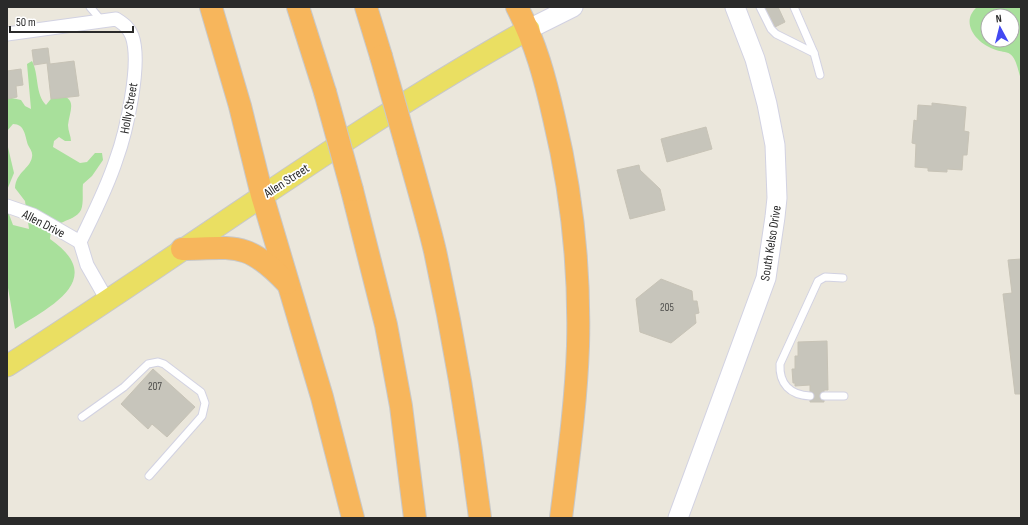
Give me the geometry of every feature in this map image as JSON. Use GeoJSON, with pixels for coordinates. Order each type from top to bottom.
{"type":"FeatureCollection","features":[{"type":"Feature","properties":{"kind":"highway"},"geometry":{"type":"LineString","coordinates":[[211,7],[240,106],[262,195],[322,397],[353,518]]}},
{"type":"Feature","properties":{"kind":"highway"},"geometry":{"type":"LineString","coordinates":[[298,7],[325,92],[352,190],[386,325],[401,406],[415,518]]}},
{"type":"Feature","properties":{"kind":"highway"},"geometry":{"type":"LineString","coordinates":[[366,7],[408,151],[434,249],[451,329],[466,415],[480,518]]}},
{"type":"Feature","properties":{"kind":"highway"},"geometry":{"type":"LineString","coordinates":[[517,7],[529,29],[539,56],[564,160],[577,272],[577,367],[561,518]]}},
{"type":"Feature","properties":{"kind":"highway"},"geometry":{"type":"LineString","coordinates":[[182,249],[225,248],[246,251],[263,260],[289,286]]}},
{"type":"Feature","properties":{"kind":"main road","name":"Allen Street"},"geometry":{"type":"LineString","coordinates":[[7,366],[262,195],[463,66],[529,29],[573,7]]}},
{"type":"Feature","properties":{"kind":"main road","name":"South Kelso Drive"},"geometry":{"type":"LineString","coordinates":[[678,518],[766,278],[775,217],[777,198],[775,145],[767,104],[755,59],[735,7]]}},
{"type":"Feature","properties":{"kind":"street","name":"Holly Street"},"geometry":{"type":"LineString","coordinates":[[7,34],[116,19],[125,24],[132,37],[135,49],[133,82],[127,122],[116,160],[80,242]]}},
{"type":"Feature","properties":{"kind":"street","name":"Allen Drive"},"geometry":{"type":"LineString","coordinates":[[7,206],[33,215],[80,242]]}},
{"type":"Feature","properties":{"kind":"street"},"geometry":{"type":"LineString","coordinates":[[80,242],[88,265],[107,300]]}},
{"type":"Feature","properties":{"kind":"lane"},"geometry":{"type":"LineString","coordinates":[[90,7],[101,20]]}},
{"type":"Feature","properties":{"kind":"lane"},"geometry":{"type":"LineString","coordinates":[[760,7],[771,29],[776,34],[814,52]]}},
{"type":"Feature","properties":{"kind":"lane"},"geometry":{"type":"LineString","coordinates":[[794,7],[814,52],[820,75]]}},
{"type":"Feature","properties":{"kind":"lane"},"geometry":{"type":"LineString","coordinates":[[810,396],[795,394],[788,389],[782,382],[780,364],[818,281],[825,277],[843,278]]}},
{"type":"Feature","properties":{"kind":"lane"},"geometry":{"type":"LineString","coordinates":[[82,417],[124,388],[148,364],[153,362],[164,364],[200,392],[205,403],[202,416],[149,476]]}},
{"type":"Feature","properties":{"kind":"lane"},"geometry":{"type":"LineString","coordinates":[[824,396],[844,396]]}},
{"type":"Feature","properties":{"kind":"green space"},"geometry":{"type":"Polygon","coordinates":[[[977,7],[1021,7],[1021,79],[1016,62],[1012,56],[1007,52],[998,51],[991,48],[1020,48],[1020,8],[980,8],[980,41],[970,26],[972,13],[977,7]]]}},
{"type":"Feature","properties":{"kind":"green space"},"geometry":{"type":"Polygon","coordinates":[[[32,61],[36,72],[40,95],[46,105],[54,95],[67,98],[71,104],[68,129],[71,141],[65,141],[59,137],[54,141],[53,147],[80,163],[87,162],[95,153],[102,153],[103,160],[92,176],[83,184],[81,210],[73,217],[59,224],[52,232],[50,239],[67,253],[74,267],[74,279],[67,291],[57,301],[15,329],[7,282],[7,209],[13,225],[29,229],[25,201],[15,188],[20,174],[29,165],[32,155],[24,131],[20,126],[13,124],[7,131],[7,97],[21,100],[25,106],[31,109],[27,64],[32,61]]]}},
{"type":"Feature","properties":{"kind":"green space"},"geometry":{"type":"Polygon","coordinates":[[[7,143],[14,173],[7,190],[7,143]]]}},
{"type":"Feature","properties":{"kind":"building"},"geometry":{"type":"Polygon","coordinates":[[[765,7],[778,7],[785,22],[775,27],[765,7]]]}},
{"type":"Feature","properties":{"kind":"building"},"geometry":{"type":"Polygon","coordinates":[[[48,48],[50,64],[74,61],[79,96],[51,99],[47,63],[34,65],[32,50],[48,48]]]}},
{"type":"Feature","properties":{"kind":"building"},"geometry":{"type":"Polygon","coordinates":[[[21,69],[23,85],[16,86],[17,97],[7,99],[7,71],[21,69]]]}},
{"type":"Feature","properties":{"kind":"building"},"geometry":{"type":"Polygon","coordinates":[[[932,103],[966,107],[964,131],[969,132],[967,155],[963,155],[962,170],[947,169],[947,172],[928,171],[928,168],[915,167],[916,144],[912,143],[914,120],[917,121],[918,105],[932,106],[932,103]]]}},
{"type":"Feature","properties":{"kind":"building"},"geometry":{"type":"Polygon","coordinates":[[[706,127],[712,149],[667,162],[661,139],[706,127]]]}},
{"type":"Feature","properties":{"kind":"building"},"geometry":{"type":"Polygon","coordinates":[[[639,165],[640,170],[660,189],[665,210],[630,219],[617,170],[639,165]]]}},
{"type":"Feature","properties":{"kind":"building"},"geometry":{"type":"Polygon","coordinates":[[[1021,259],[1021,394],[1015,394],[1003,294],[1012,293],[1008,260],[1021,259]]]}},
{"type":"Feature","properties":{"kind":"building"},"geometry":{"type":"Polygon","coordinates":[[[661,279],[692,291],[693,301],[697,301],[699,313],[695,314],[696,323],[671,343],[640,332],[636,299],[661,279]]]}},
{"type":"Feature","properties":{"kind":"building"},"geometry":{"type":"Polygon","coordinates":[[[827,341],[828,390],[824,390],[824,402],[810,402],[810,385],[795,386],[795,383],[793,383],[792,369],[795,369],[795,356],[798,356],[798,342],[827,341]]]}},
{"type":"Feature","properties":{"kind":"building"},"geometry":{"type":"Polygon","coordinates":[[[153,369],[195,407],[167,437],[152,424],[148,429],[121,404],[153,369]]]}}]}
